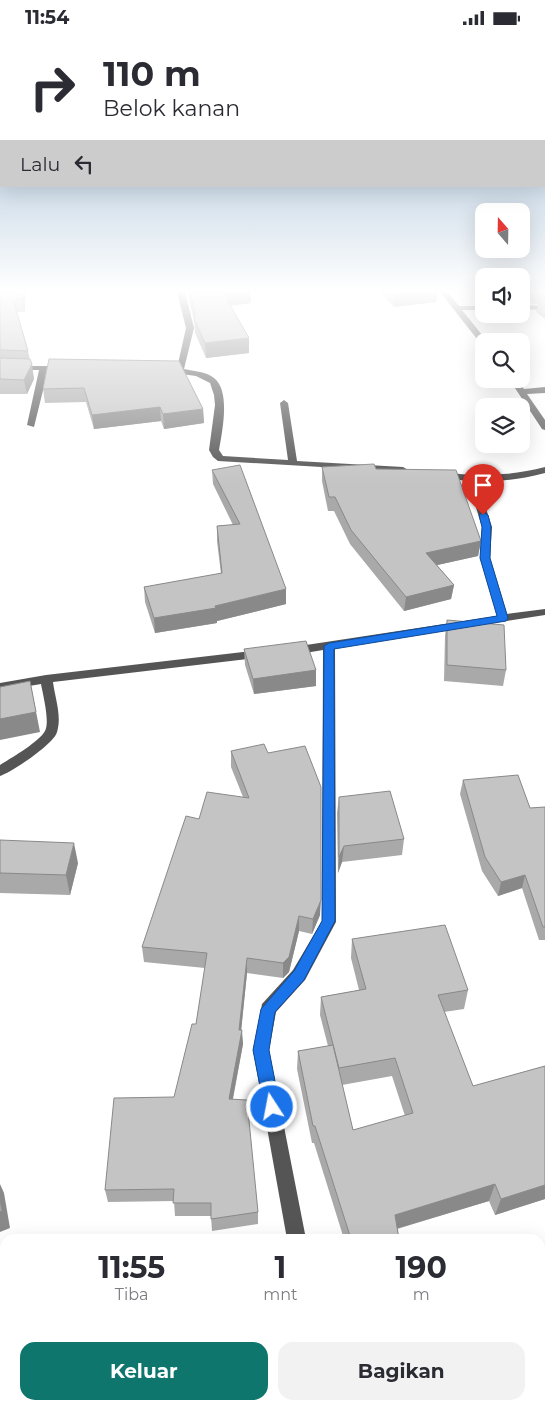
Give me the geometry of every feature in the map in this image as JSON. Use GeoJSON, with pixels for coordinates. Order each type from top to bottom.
{"type":"FeatureCollection","features":[{"type":"Feature","properties":{"kind":"street"},"geometry":{"type":"LineString","coordinates":[[180,371],[183,356]]}},
{"type":"Feature","properties":{"kind":"street"},"geometry":{"type":"LineString","coordinates":[[0,368],[73,369]]}},
{"type":"Feature","properties":{"kind":"street"},"geometry":{"type":"LineString","coordinates":[[31,425],[44,368]]}},
{"type":"Feature","properties":{"kind":"street"},"geometry":{"type":"LineString","coordinates":[[160,370],[180,371],[207,378],[215,384],[220,418],[214,450],[218,457],[226,461],[293,463],[411,471]]}},
{"type":"Feature","properties":{"kind":"street"},"geometry":{"type":"LineString","coordinates":[[519,388],[545,427]]}},
{"type":"Feature","properties":{"kind":"street"},"geometry":{"type":"LineString","coordinates":[[521,392],[545,390]]}},
{"type":"Feature","properties":{"kind":"street"},"geometry":{"type":"LineString","coordinates":[[284,403],[293,463]]}},
{"type":"Feature","properties":{"kind":"street"},"geometry":{"type":"LineString","coordinates":[[429,473],[472,479],[529,474],[545,470]]}},
{"type":"Feature","properties":{"kind":"street"},"geometry":{"type":"LineString","coordinates":[[472,479],[487,527],[485,558],[503,618]]}},
{"type":"Feature","properties":{"kind":"street"},"geometry":{"type":"LineString","coordinates":[[0,687],[46,679],[329,646],[545,612]]}},
{"type":"Feature","properties":{"kind":"street"},"geometry":{"type":"LineString","coordinates":[[296,1234],[261,1050],[268,1009],[299,975],[328,921],[329,646]]}},
{"type":"Feature","properties":{"kind":"street"},"geometry":{"type":"LineString","coordinates":[[0,771],[29,753],[51,733],[52,719],[46,679]]}},
{"type":"Feature","properties":{"kind":"building"},"geometry":{"type":"Polygon","coordinates":[[[0,358],[30,359],[32,364],[24,380],[0,379],[0,358]]]}},
{"type":"Feature","properties":{"kind":"building"},"geometry":{"type":"Polygon","coordinates":[[[49,359],[179,361],[203,409],[163,414],[160,407],[92,415],[84,388],[43,389],[49,359]]]}},
{"type":"Feature","properties":{"kind":"building"},"geometry":{"type":"Polygon","coordinates":[[[374,464],[376,469],[456,470],[481,541],[426,553],[454,585],[406,597],[351,530],[335,497],[329,497],[322,467],[374,464]]]}},
{"type":"Feature","properties":{"kind":"building"},"geometry":{"type":"Polygon","coordinates":[[[240,465],[286,589],[215,606],[216,608],[154,618],[144,587],[222,573],[217,526],[240,524],[212,470],[240,465]]]}},
{"type":"Feature","properties":{"kind":"building"},"geometry":{"type":"Polygon","coordinates":[[[447,620],[504,625],[506,670],[447,665],[447,620]]]}},
{"type":"Feature","properties":{"kind":"building"},"geometry":{"type":"Polygon","coordinates":[[[306,641],[316,670],[253,679],[244,649],[306,641]]]}},
{"type":"Feature","properties":{"kind":"building"},"geometry":{"type":"Polygon","coordinates":[[[30,681],[36,712],[0,719],[0,687],[30,681]]]}},
{"type":"Feature","properties":{"kind":"building"},"geometry":{"type":"Polygon","coordinates":[[[264,744],[268,753],[305,746],[321,787],[321,900],[313,919],[299,916],[289,957],[283,963],[247,958],[239,1030],[242,1030],[229,1099],[247,1100],[258,1212],[211,1219],[211,1203],[173,1203],[174,1189],[105,1190],[114,1098],[174,1097],[192,1024],[196,1024],[207,953],[142,947],[186,816],[199,819],[207,792],[249,798],[231,751],[264,744]]]}},
{"type":"Feature","properties":{"kind":"building"},"geometry":{"type":"Polygon","coordinates":[[[518,775],[530,808],[545,807],[545,927],[543,927],[525,875],[501,882],[485,857],[463,780],[518,775]]]}},
{"type":"Feature","properties":{"kind":"building"},"geometry":{"type":"Polygon","coordinates":[[[390,791],[404,839],[344,846],[339,857],[339,797],[390,791]]]}},
{"type":"Feature","properties":{"kind":"building"},"geometry":{"type":"Polygon","coordinates":[[[0,840],[74,843],[66,875],[0,873],[0,840]]]}},
{"type":"Feature","properties":{"kind":"building"},"geometry":{"type":"Polygon","coordinates":[[[445,925],[468,990],[438,995],[473,1086],[545,1066],[545,1185],[501,1199],[495,1184],[395,1215],[398,1234],[349,1234],[315,1126],[313,1126],[298,1051],[333,1045],[353,1130],[413,1113],[395,1058],[339,1068],[321,997],[366,989],[352,939],[445,925]]]}},
{"type":"Feature","properties":{"kind":"route"},"geometry":{"type":"LineString","coordinates":[[272,1107],[261,1050],[268,1009],[299,975],[328,921],[329,646],[503,618],[485,558],[487,527],[483,515]]}}]}
